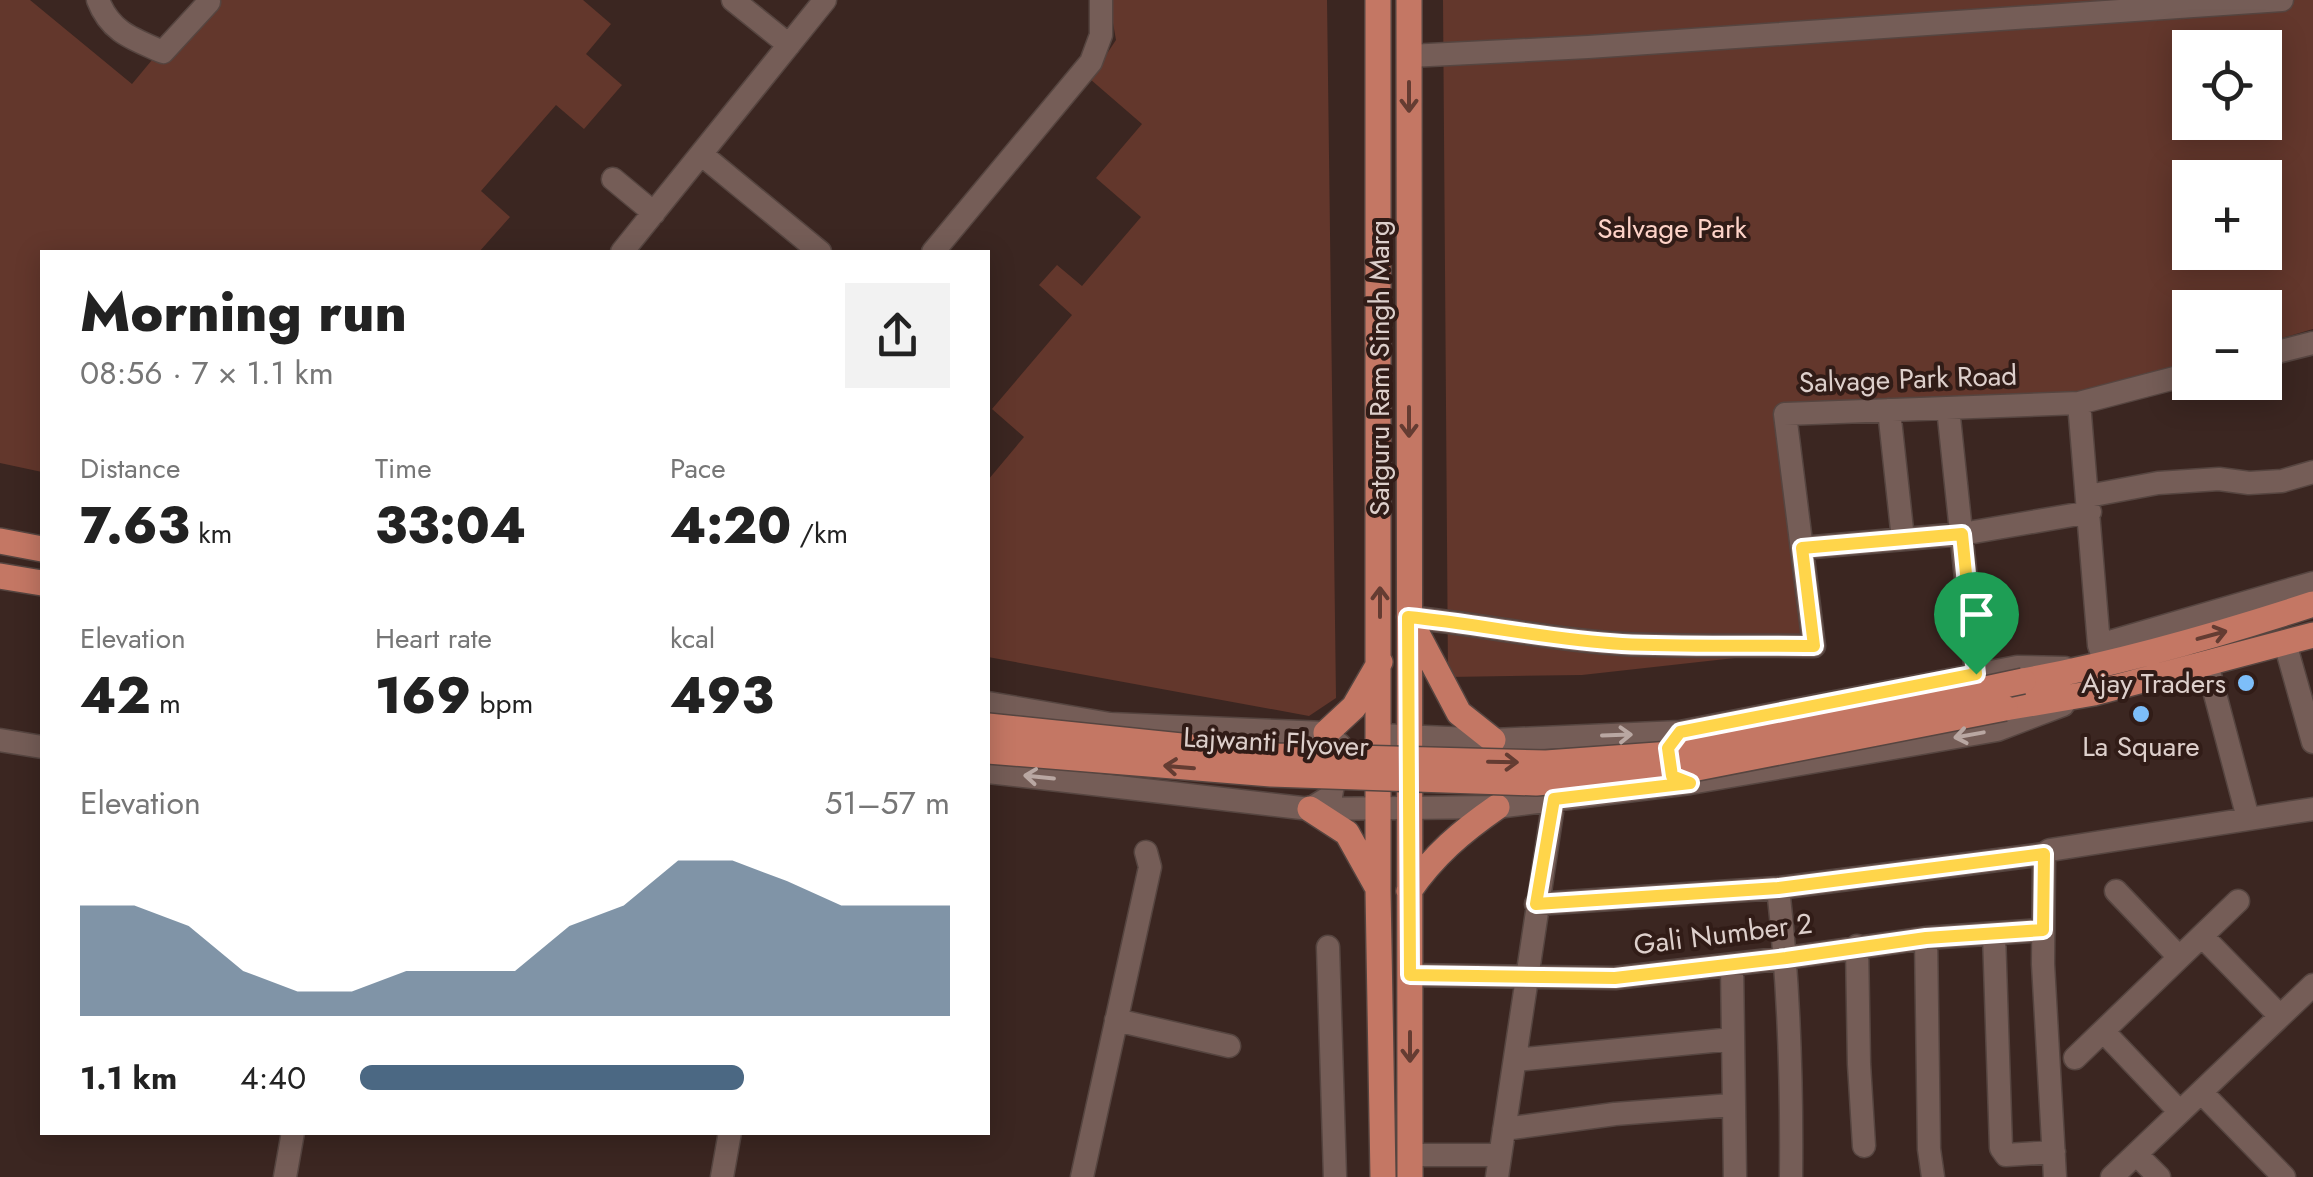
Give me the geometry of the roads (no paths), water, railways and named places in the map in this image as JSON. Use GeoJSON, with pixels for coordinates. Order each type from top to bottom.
{"type":"FeatureCollection","features":[{"type":"Feature","properties":{"kind":"main road","name":"Satguru Ram Singh Marg"},"geometry":{"type":"LineString","coordinates":[[1378,0],[1379,810]]}},
{"type":"Feature","properties":{"kind":"main road","name":"Satguru Ram Singh Marg"},"geometry":{"type":"LineString","coordinates":[[1409,0],[1409,809]]}},
{"type":"Feature","properties":{"kind":"main road"},"geometry":{"type":"LineString","coordinates":[[0,541],[40,549]]}},
{"type":"Feature","properties":{"kind":"main road"},"geometry":{"type":"LineString","coordinates":[[0,576],[40,583]]}},
{"type":"Feature","properties":{"kind":"main road"},"geometry":{"type":"LineString","coordinates":[[2096,668],[2313,604]]}},
{"type":"Feature","properties":{"kind":"main road"},"geometry":{"type":"LineString","coordinates":[[1408,617],[1459,712],[1492,740]]}},
{"type":"Feature","properties":{"kind":"main road"},"geometry":{"type":"LineString","coordinates":[[2096,668],[2207,664],[2313,635]]}},
{"type":"Feature","properties":{"kind":"main road"},"geometry":{"type":"LineString","coordinates":[[1326,732],[1354,707],[1380,661]]}},
{"type":"Feature","properties":{"kind":"main road","name":"Lajwanti Flyover"},"geometry":{"type":"LineString","coordinates":[[990,726],[1278,756],[1546,763],[1685,753],[2023,680],[2096,668]]}},
{"type":"Feature","properties":{"kind":"main road","name":"Lajwanti Flyover"},"geometry":{"type":"LineString","coordinates":[[990,751],[1271,774],[1536,783],[1687,770],[2005,708],[2096,668]]}},
{"type":"Feature","properties":{"kind":"main road"},"geometry":{"type":"LineString","coordinates":[[1326,732],[1380,735]]}},
{"type":"Feature","properties":{"kind":"main road"},"geometry":{"type":"LineString","coordinates":[[1409,891],[1429,862],[1454,837],[1497,807]]}},
{"type":"Feature","properties":{"kind":"main road"},"geometry":{"type":"LineString","coordinates":[[1310,809],[1347,833],[1378,890]]}},
{"type":"Feature","properties":{"kind":"main road"},"geometry":{"type":"LineString","coordinates":[[1409,809],[1410,1166]]}},
{"type":"Feature","properties":{"kind":"main road"},"geometry":{"type":"LineString","coordinates":[[1379,810],[1383,1177]]}},
{"type":"Feature","properties":{"kind":"street"},"geometry":{"type":"LineString","coordinates":[[98,0],[105,20],[124,36],[163,52],[209,1]]}},
{"type":"Feature","properties":{"kind":"street"},"geometry":{"type":"LineString","coordinates":[[733,0],[790,45]]}},
{"type":"Feature","properties":{"kind":"street"},"geometry":{"type":"LineString","coordinates":[[624,250],[826,0]]}},
{"type":"Feature","properties":{"kind":"street"},"geometry":{"type":"LineString","coordinates":[[935,250],[1091,62],[1101,35],[1101,0]]}},
{"type":"Feature","properties":{"kind":"street"},"geometry":{"type":"LineString","coordinates":[[1409,56],[2282,0]]}},
{"type":"Feature","properties":{"kind":"street"},"geometry":{"type":"LineString","coordinates":[[701,154],[818,250]]}},
{"type":"Feature","properties":{"kind":"street"},"geometry":{"type":"LineString","coordinates":[[613,179],[654,213]]}},
{"type":"Feature","properties":{"kind":"street"},"geometry":{"type":"LineString","coordinates":[[2282,351],[2313,343]]}},
{"type":"Feature","properties":{"kind":"street","name":"Salvage Park Road"},"geometry":{"type":"LineString","coordinates":[[1408,617],[1622,644],[1814,646],[1786,414],[2079,403],[2172,379]]}},
{"type":"Feature","properties":{"kind":"street"},"geometry":{"type":"LineString","coordinates":[[2079,403],[2089,504],[2096,668]]}},
{"type":"Feature","properties":{"kind":"street"},"geometry":{"type":"LineString","coordinates":[[1948,408],[1976,674]]}},
{"type":"Feature","properties":{"kind":"street"},"geometry":{"type":"LineString","coordinates":[[1889,410],[1904,539]]}},
{"type":"Feature","properties":{"kind":"street"},"geometry":{"type":"LineString","coordinates":[[1802,548],[1962,534],[2158,483],[2220,478],[2249,483],[2282,481],[2313,472]]}},
{"type":"Feature","properties":{"kind":"street"},"geometry":{"type":"LineString","coordinates":[[990,772],[1310,809],[1497,807],[1690,783],[1998,730],[2096,668],[2313,583]]}},
{"type":"Feature","properties":{"kind":"street"},"geometry":{"type":"LineString","coordinates":[[2285,643],[2313,742]]}},
{"type":"Feature","properties":{"kind":"street"},"geometry":{"type":"LineString","coordinates":[[2207,664],[2248,818]]}},
{"type":"Feature","properties":{"kind":"street"},"geometry":{"type":"LineString","coordinates":[[1380,735],[1492,740],[1680,732],[2017,666],[2096,668]]}},
{"type":"Feature","properties":{"kind":"street"},"geometry":{"type":"LineString","coordinates":[[990,704],[1110,724],[1326,732],[1340,746],[1331,796],[1310,809]]}},
{"type":"Feature","properties":{"kind":"street"},"geometry":{"type":"LineString","coordinates":[[1680,732],[1668,748],[1672,776],[1690,783]]}},
{"type":"Feature","properties":{"kind":"street"},"geometry":{"type":"LineString","coordinates":[[0,740],[40,748]]}},
{"type":"Feature","properties":{"kind":"street"},"geometry":{"type":"LineString","coordinates":[[1410,1166],[1499,1166],[1554,799]]}},
{"type":"Feature","properties":{"kind":"street"},"geometry":{"type":"LineString","coordinates":[[1536,904],[1778,888],[2044,854],[2313,809]]}},
{"type":"Feature","properties":{"kind":"street"},"geometry":{"type":"LineString","coordinates":[[1082,1177],[1150,866],[1146,852]]}},
{"type":"Feature","properties":{"kind":"street"},"geometry":{"type":"LineString","coordinates":[[2044,854],[2043,930],[2055,1177]]}},
{"type":"Feature","properties":{"kind":"street"},"geometry":{"type":"LineString","coordinates":[[1778,888],[1786,958],[1791,1177]]}},
{"type":"Feature","properties":{"kind":"street"},"geometry":{"type":"LineString","coordinates":[[2116,890],[2180,957]]}},
{"type":"Feature","properties":{"kind":"street"},"geometry":{"type":"LineString","coordinates":[[2075,1058],[2238,901]]}},
{"type":"Feature","properties":{"kind":"street","name":"Gali Number 2"},"geometry":{"type":"LineString","coordinates":[[1410,975],[1615,978],[1926,938],[2043,930]]}},
{"type":"Feature","properties":{"kind":"street"},"geometry":{"type":"LineString","coordinates":[[1994,934],[2001,1148],[2006,1155],[2054,1152]]}},
{"type":"Feature","properties":{"kind":"street"},"geometry":{"type":"LineString","coordinates":[[2202,936],[2280,1015]]}},
{"type":"Feature","properties":{"kind":"street"},"geometry":{"type":"LineString","coordinates":[[1926,938],[1929,1149],[1933,1177]]}},
{"type":"Feature","properties":{"kind":"street"},"geometry":{"type":"LineString","coordinates":[[1857,946],[1858,1064],[1864,1146]]}},
{"type":"Feature","properties":{"kind":"street"},"geometry":{"type":"LineString","coordinates":[[1328,947],[1334,1177]]}},
{"type":"Feature","properties":{"kind":"street"},"geometry":{"type":"LineString","coordinates":[[1732,965],[1735,1177]]}},
{"type":"Feature","properties":{"kind":"street"},"geometry":{"type":"LineString","coordinates":[[2112,1177],[2313,985]]}},
{"type":"Feature","properties":{"kind":"street"},"geometry":{"type":"LineString","coordinates":[[1116,1020],[1230,1046]]}},
{"type":"Feature","properties":{"kind":"street"},"geometry":{"type":"LineString","coordinates":[[2103,1031],[2179,1111]]}},
{"type":"Feature","properties":{"kind":"street"},"geometry":{"type":"LineString","coordinates":[[1515,1060],[1733,1039]]}},
{"type":"Feature","properties":{"kind":"street"},"geometry":{"type":"LineString","coordinates":[[2201,1092],[2284,1177]]}},
{"type":"Feature","properties":{"kind":"street"},"geometry":{"type":"LineString","coordinates":[[1504,1129],[1615,1114],[1732,1105]]}},
{"type":"Feature","properties":{"kind":"street"},"geometry":{"type":"LineString","coordinates":[[285,1177],[292,1135]]}},
{"type":"Feature","properties":{"kind":"street"},"geometry":{"type":"LineString","coordinates":[[722,1177],[729,1135]]}},
{"type":"Feature","properties":{"kind":"street"},"geometry":{"type":"LineString","coordinates":[[2136,1154],[2158,1177]]}},
{"type":"Feature","properties":{"kind":"place","name":"Ajay Traders"},"geometry":{"type":"Point","coordinates":[2246,683]}},
{"type":"Feature","properties":{"kind":"place","name":"La Square"},"geometry":{"type":"Point","coordinates":[2141,714]}},
{"type":"Feature","properties":{"kind":"park label","name":"Salvage Park"},"geometry":{"type":"Point","coordinates":[1672,228]}}]}
